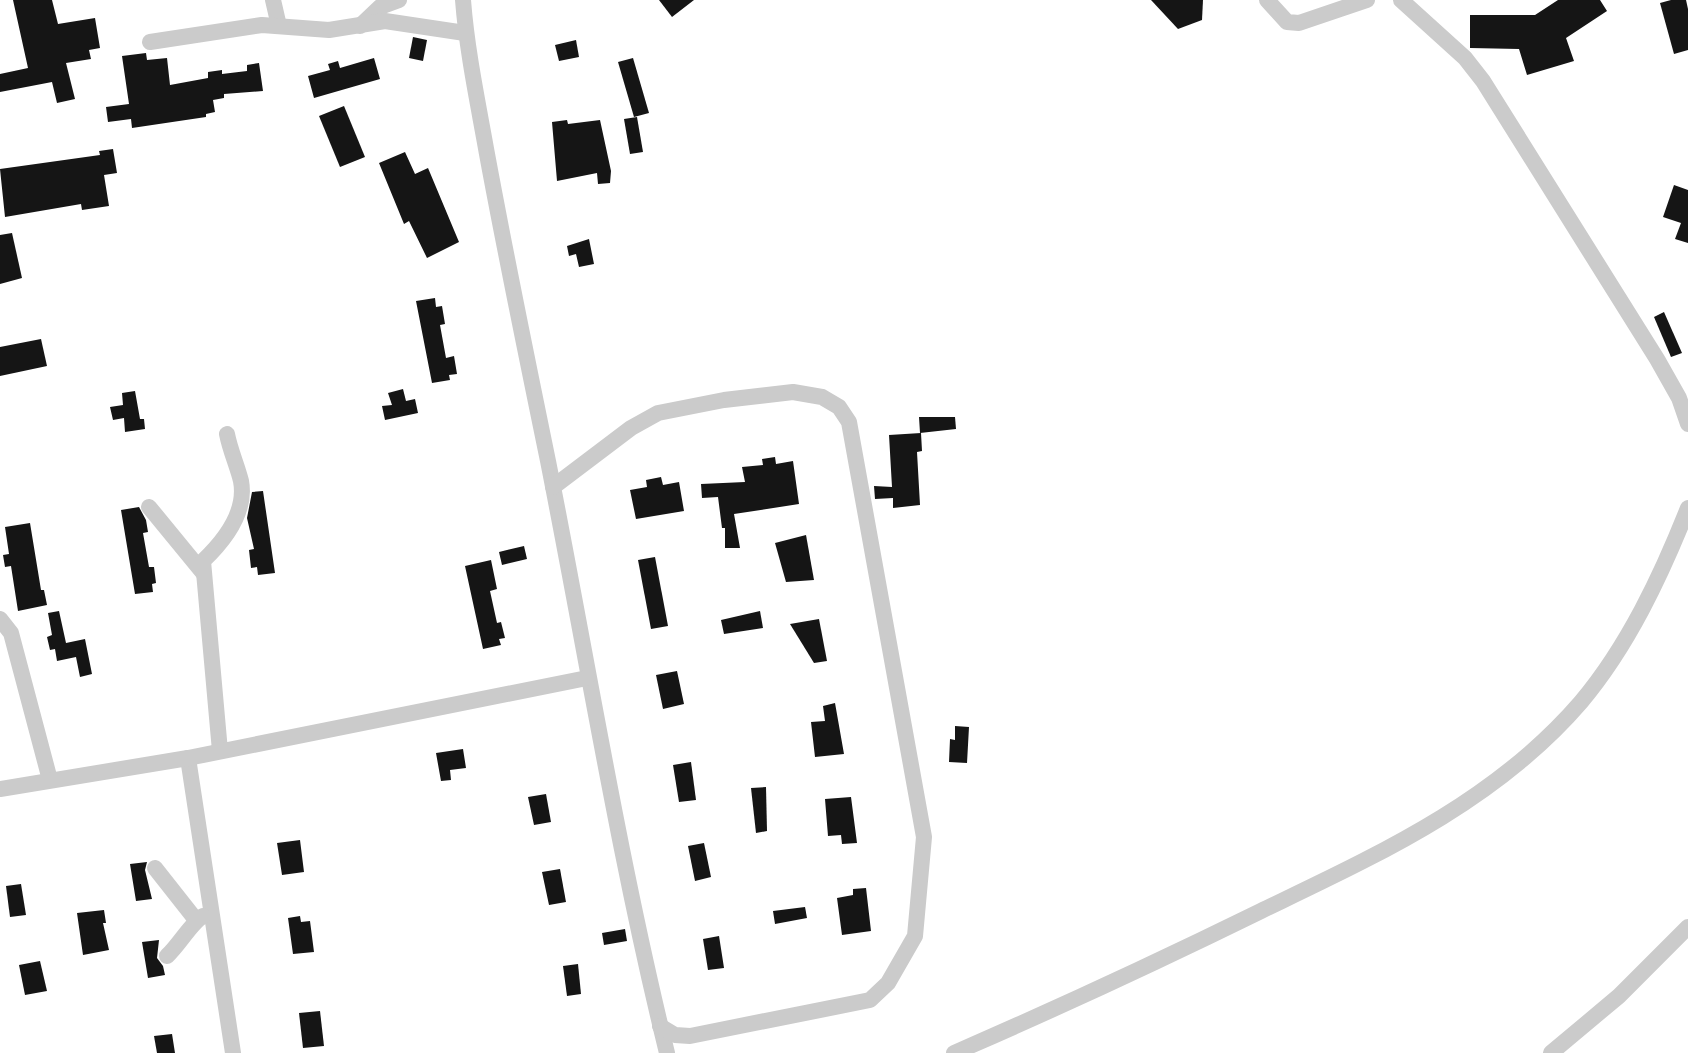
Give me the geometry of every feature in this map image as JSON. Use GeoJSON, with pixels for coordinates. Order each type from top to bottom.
{"type":"FeatureCollection","features":[{"type":"Feature","properties":{"kind":"street"},"geometry":{"type":"LineString","coordinates":[[272,0],[279,26]]}},
{"type":"Feature","properties":{"kind":"street"},"geometry":{"type":"LineString","coordinates":[[360,26],[380,7],[398,0]]}},
{"type":"Feature","properties":{"kind":"street"},"geometry":{"type":"LineString","coordinates":[[463,0],[466,33],[587,678],[667,1053]]}},
{"type":"Feature","properties":{"kind":"street"},"geometry":{"type":"LineString","coordinates":[[1267,0],[1287,22],[1299,23],[1367,0]]}},
{"type":"Feature","properties":{"kind":"street"},"geometry":{"type":"LineString","coordinates":[[1401,0],[1465,58],[1483,81],[1657,359],[1679,398],[1688,424]]}},
{"type":"Feature","properties":{"kind":"street"},"geometry":{"type":"LineString","coordinates":[[150,42],[262,24],[329,30],[385,22],[466,33]]}},
{"type":"Feature","properties":{"kind":"street"},"geometry":{"type":"LineString","coordinates":[[553,487],[631,428],[658,413],[724,400],[793,392],[822,397],[839,407],[844,414],[855,445],[870,543],[924,837],[915,936],[888,983],[870,1000],[690,1036],[675,1035],[660,1026]]}},
{"type":"Feature","properties":{"kind":"street"},"geometry":{"type":"LineString","coordinates":[[220,751],[202,561],[221,544],[241,503],[241,481],[230,455],[227,434]]}},
{"type":"Feature","properties":{"kind":"street"},"geometry":{"type":"LineString","coordinates":[[149,507],[204,573]]}},
{"type":"Feature","properties":{"kind":"street"},"geometry":{"type":"LineString","coordinates":[[954,1053],[1106,988],[1393,847],[1465,805],[1512,768],[1581,701],[1612,659],[1650,594],[1688,508]]}},
{"type":"Feature","properties":{"kind":"street"},"geometry":{"type":"LineString","coordinates":[[0,620],[11,633],[50,780]]}},
{"type":"Feature","properties":{"kind":"street"},"geometry":{"type":"LineString","coordinates":[[0,789],[188,758],[587,678]]}},
{"type":"Feature","properties":{"kind":"street"},"geometry":{"type":"LineString","coordinates":[[188,758],[233,1053]]}},
{"type":"Feature","properties":{"kind":"street"},"geometry":{"type":"LineString","coordinates":[[155,868],[181,905],[196,920]]}},
{"type":"Feature","properties":{"kind":"street"},"geometry":{"type":"LineString","coordinates":[[167,956],[182,943],[196,920],[212,912]]}},
{"type":"Feature","properties":{"kind":"street"},"geometry":{"type":"LineString","coordinates":[[1552,1053],[1619,996],[1688,927]]}},
{"type":"Feature","properties":{"kind":"building"},"geometry":{"type":"Polygon","coordinates":[[[13,0],[52,0],[58,24],[95,18],[100,48],[89,50],[91,59],[66,63],[75,99],[57,103],[52,82],[0,92],[0,74],[28,68],[13,0]]]}},
{"type":"Feature","properties":{"kind":"building"},"geometry":{"type":"Polygon","coordinates":[[[659,0],[694,0],[672,17],[659,0]]]}},
{"type":"Feature","properties":{"kind":"building"},"geometry":{"type":"Polygon","coordinates":[[[1151,0],[1203,0],[1202,20],[1178,29],[1151,0]]]}},
{"type":"Feature","properties":{"kind":"building"},"geometry":{"type":"Polygon","coordinates":[[[1558,0],[1600,0],[1607,11],[1566,38],[1574,61],[1527,75],[1519,49],[1470,48],[1470,15],[1535,15],[1558,0]]]}},
{"type":"Feature","properties":{"kind":"building"},"geometry":{"type":"Polygon","coordinates":[[[1686,0],[1688,9],[1688,50],[1674,54],[1660,3],[1686,0]]]}},
{"type":"Feature","properties":{"kind":"building"},"geometry":{"type":"Polygon","coordinates":[[[413,37],[427,40],[423,61],[409,58],[413,37]]]}},
{"type":"Feature","properties":{"kind":"building"},"geometry":{"type":"Polygon","coordinates":[[[576,40],[579,57],[559,61],[555,45],[576,40]]]}},
{"type":"Feature","properties":{"kind":"building"},"geometry":{"type":"Polygon","coordinates":[[[146,53],[147,60],[167,58],[170,85],[208,78],[208,72],[222,70],[222,74],[247,71],[247,65],[259,63],[263,91],[224,94],[224,98],[213,100],[215,112],[206,114],[206,117],[132,128],[131,119],[108,122],[106,107],[129,104],[122,56],[146,53]]]}},
{"type":"Feature","properties":{"kind":"building"},"geometry":{"type":"Polygon","coordinates":[[[374,58],[380,79],[314,98],[308,76],[330,70],[328,64],[338,61],[340,68],[374,58]]]}},
{"type":"Feature","properties":{"kind":"building"},"geometry":{"type":"Polygon","coordinates":[[[633,58],[649,113],[634,117],[618,62],[633,58]]]}},
{"type":"Feature","properties":{"kind":"building"},"geometry":{"type":"Polygon","coordinates":[[[344,106],[365,157],[340,167],[319,116],[344,106]]]}},
{"type":"Feature","properties":{"kind":"building"},"geometry":{"type":"Polygon","coordinates":[[[637,117],[643,152],[630,154],[624,119],[637,117]]]}},
{"type":"Feature","properties":{"kind":"building"},"geometry":{"type":"Polygon","coordinates":[[[567,120],[568,124],[600,120],[611,171],[610,183],[598,184],[597,173],[557,181],[552,122],[567,120]]]}},
{"type":"Feature","properties":{"kind":"building"},"geometry":{"type":"Polygon","coordinates":[[[113,149],[117,173],[104,175],[109,206],[82,210],[81,204],[5,217],[0,169],[100,155],[99,151],[113,149]]]}},
{"type":"Feature","properties":{"kind":"building"},"geometry":{"type":"Polygon","coordinates":[[[405,152],[415,174],[428,168],[459,242],[427,258],[409,221],[404,224],[379,163],[405,152]]]}},
{"type":"Feature","properties":{"kind":"building"},"geometry":{"type":"Polygon","coordinates":[[[1674,185],[1688,190],[1688,243],[1675,239],[1681,223],[1663,217],[1674,185]]]}},
{"type":"Feature","properties":{"kind":"building"},"geometry":{"type":"Polygon","coordinates":[[[12,233],[22,278],[0,284],[0,235],[12,233]]]}},
{"type":"Feature","properties":{"kind":"building"},"geometry":{"type":"Polygon","coordinates":[[[589,239],[594,264],[579,267],[576,254],[569,256],[567,246],[589,239]]]}},
{"type":"Feature","properties":{"kind":"building"},"geometry":{"type":"Polygon","coordinates":[[[435,298],[436,307],[442,306],[445,324],[440,325],[446,358],[454,356],[457,374],[449,375],[450,380],[432,383],[416,301],[435,298]]]}},
{"type":"Feature","properties":{"kind":"building"},"geometry":{"type":"Polygon","coordinates":[[[1664,312],[1682,353],[1671,357],[1654,317],[1664,312]]]}},
{"type":"Feature","properties":{"kind":"building"},"geometry":{"type":"Polygon","coordinates":[[[41,339],[47,366],[0,376],[0,347],[41,339]]]}},
{"type":"Feature","properties":{"kind":"building"},"geometry":{"type":"Polygon","coordinates":[[[403,389],[406,401],[415,399],[418,413],[385,420],[382,406],[392,405],[388,393],[403,389]]]}},
{"type":"Feature","properties":{"kind":"building"},"geometry":{"type":"Polygon","coordinates":[[[135,391],[140,419],[144,419],[145,429],[125,432],[124,418],[113,420],[110,407],[123,405],[122,393],[135,391]]]}},
{"type":"Feature","properties":{"kind":"building"},"geometry":{"type":"Polygon","coordinates":[[[919,417],[955,417],[956,429],[920,433],[919,417]]]}},
{"type":"Feature","properties":{"kind":"building"},"geometry":{"type":"Polygon","coordinates":[[[921,433],[922,451],[917,452],[920,505],[893,508],[893,498],[875,499],[874,486],[892,487],[889,435],[921,433]]]}},
{"type":"Feature","properties":{"kind":"building"},"geometry":{"type":"Polygon","coordinates":[[[775,457],[776,464],[793,461],[799,504],[734,514],[740,548],[725,548],[725,528],[722,528],[718,497],[702,498],[701,484],[745,482],[742,467],[763,465],[762,459],[775,457]]]}},
{"type":"Feature","properties":{"kind":"building"},"geometry":{"type":"Polygon","coordinates":[[[661,477],[663,485],[679,482],[684,511],[636,519],[630,490],[647,487],[646,480],[661,477]]]}},
{"type":"Feature","properties":{"kind":"building"},"geometry":{"type":"Polygon","coordinates":[[[263,491],[275,573],[258,575],[257,567],[251,568],[249,550],[254,549],[247,518],[252,492],[263,491]]]}},
{"type":"Feature","properties":{"kind":"building"},"geometry":{"type":"Polygon","coordinates":[[[139,507],[146,520],[148,532],[143,533],[149,567],[154,567],[156,583],[152,584],[153,592],[135,594],[121,510],[139,507]]]}},
{"type":"Feature","properties":{"kind":"building"},"geometry":{"type":"Polygon","coordinates":[[[30,523],[41,590],[44,590],[47,605],[18,611],[11,566],[5,567],[3,555],[9,554],[5,527],[30,523]]]}},
{"type":"Feature","properties":{"kind":"building"},"geometry":{"type":"Polygon","coordinates":[[[806,535],[814,580],[786,582],[775,543],[806,535]]]}},
{"type":"Feature","properties":{"kind":"building"},"geometry":{"type":"Polygon","coordinates":[[[524,546],[527,559],[502,565],[499,552],[524,546]]]}},
{"type":"Feature","properties":{"kind":"building"},"geometry":{"type":"Polygon","coordinates":[[[655,557],[668,626],[651,629],[638,560],[655,557]]]}},
{"type":"Feature","properties":{"kind":"building"},"geometry":{"type":"Polygon","coordinates":[[[491,560],[497,589],[490,591],[497,623],[501,622],[505,638],[499,639],[501,645],[483,649],[465,566],[491,560]]]}},
{"type":"Feature","properties":{"kind":"building"},"geometry":{"type":"Polygon","coordinates":[[[59,611],[66,643],[85,639],[92,674],[80,677],[76,657],[57,661],[55,649],[50,650],[47,637],[52,635],[48,613],[59,611]]]}},
{"type":"Feature","properties":{"kind":"building"},"geometry":{"type":"Polygon","coordinates":[[[760,611],[763,628],[724,634],[721,620],[760,611]]]}},
{"type":"Feature","properties":{"kind":"building"},"geometry":{"type":"Polygon","coordinates":[[[819,619],[827,661],[814,663],[790,624],[819,619]]]}},
{"type":"Feature","properties":{"kind":"building"},"geometry":{"type":"Polygon","coordinates":[[[677,671],[684,704],[663,709],[656,675],[677,671]]]}},
{"type":"Feature","properties":{"kind":"building"},"geometry":{"type":"Polygon","coordinates":[[[835,703],[844,754],[815,757],[811,722],[825,721],[823,706],[835,703]]]}},
{"type":"Feature","properties":{"kind":"building"},"geometry":{"type":"Polygon","coordinates":[[[955,726],[969,727],[967,763],[949,762],[950,739],[955,740],[955,726]]]}},
{"type":"Feature","properties":{"kind":"building"},"geometry":{"type":"Polygon","coordinates":[[[463,749],[466,768],[450,770],[451,780],[441,781],[436,753],[463,749]]]}},
{"type":"Feature","properties":{"kind":"building"},"geometry":{"type":"Polygon","coordinates":[[[691,762],[696,800],[679,802],[673,765],[691,762]]]}},
{"type":"Feature","properties":{"kind":"building"},"geometry":{"type":"Polygon","coordinates":[[[766,787],[767,831],[756,833],[751,788],[766,787]]]}},
{"type":"Feature","properties":{"kind":"building"},"geometry":{"type":"Polygon","coordinates":[[[546,794],[551,822],[534,825],[528,797],[546,794]]]}},
{"type":"Feature","properties":{"kind":"building"},"geometry":{"type":"Polygon","coordinates":[[[851,797],[857,843],[842,844],[841,835],[828,836],[825,799],[851,797]]]}},
{"type":"Feature","properties":{"kind":"building"},"geometry":{"type":"Polygon","coordinates":[[[300,840],[304,872],[282,875],[277,843],[300,840]]]}},
{"type":"Feature","properties":{"kind":"building"},"geometry":{"type":"Polygon","coordinates":[[[704,843],[711,877],[695,881],[688,846],[704,843]]]}},
{"type":"Feature","properties":{"kind":"building"},"geometry":{"type":"Polygon","coordinates":[[[147,862],[145,870],[152,899],[136,901],[130,864],[147,862]]]}},
{"type":"Feature","properties":{"kind":"building"},"geometry":{"type":"Polygon","coordinates":[[[560,869],[566,902],[549,905],[542,872],[560,869]]]}},
{"type":"Feature","properties":{"kind":"building"},"geometry":{"type":"Polygon","coordinates":[[[21,884],[26,915],[10,917],[6,886],[21,884]]]}},
{"type":"Feature","properties":{"kind":"building"},"geometry":{"type":"Polygon","coordinates":[[[866,888],[871,931],[842,935],[837,898],[853,895],[853,889],[866,888]]]}},
{"type":"Feature","properties":{"kind":"building"},"geometry":{"type":"Polygon","coordinates":[[[805,907],[807,918],[775,924],[773,911],[805,907]]]}},
{"type":"Feature","properties":{"kind":"building"},"geometry":{"type":"Polygon","coordinates":[[[104,910],[106,923],[103,923],[109,950],[83,955],[77,913],[104,910]]]}},
{"type":"Feature","properties":{"kind":"building"},"geometry":{"type":"Polygon","coordinates":[[[300,916],[301,922],[310,921],[314,952],[293,954],[288,918],[300,916]]]}},
{"type":"Feature","properties":{"kind":"building"},"geometry":{"type":"Polygon","coordinates":[[[625,929],[627,941],[604,945],[602,933],[625,929]]]}},
{"type":"Feature","properties":{"kind":"building"},"geometry":{"type":"Polygon","coordinates":[[[719,936],[724,968],[708,970],[703,939],[719,936]]]}},
{"type":"Feature","properties":{"kind":"building"},"geometry":{"type":"Polygon","coordinates":[[[159,940],[157,958],[165,975],[148,978],[142,942],[159,940]]]}},
{"type":"Feature","properties":{"kind":"building"},"geometry":{"type":"Polygon","coordinates":[[[40,961],[47,991],[25,995],[19,965],[40,961]]]}},
{"type":"Feature","properties":{"kind":"building"},"geometry":{"type":"Polygon","coordinates":[[[578,964],[581,994],[567,996],[563,966],[578,964]]]}},
{"type":"Feature","properties":{"kind":"building"},"geometry":{"type":"Polygon","coordinates":[[[320,1011],[324,1046],[303,1048],[299,1013],[320,1011]]]}},
{"type":"Feature","properties":{"kind":"building"},"geometry":{"type":"Polygon","coordinates":[[[172,1034],[175,1053],[157,1053],[154,1036],[172,1034]]]}}]}
